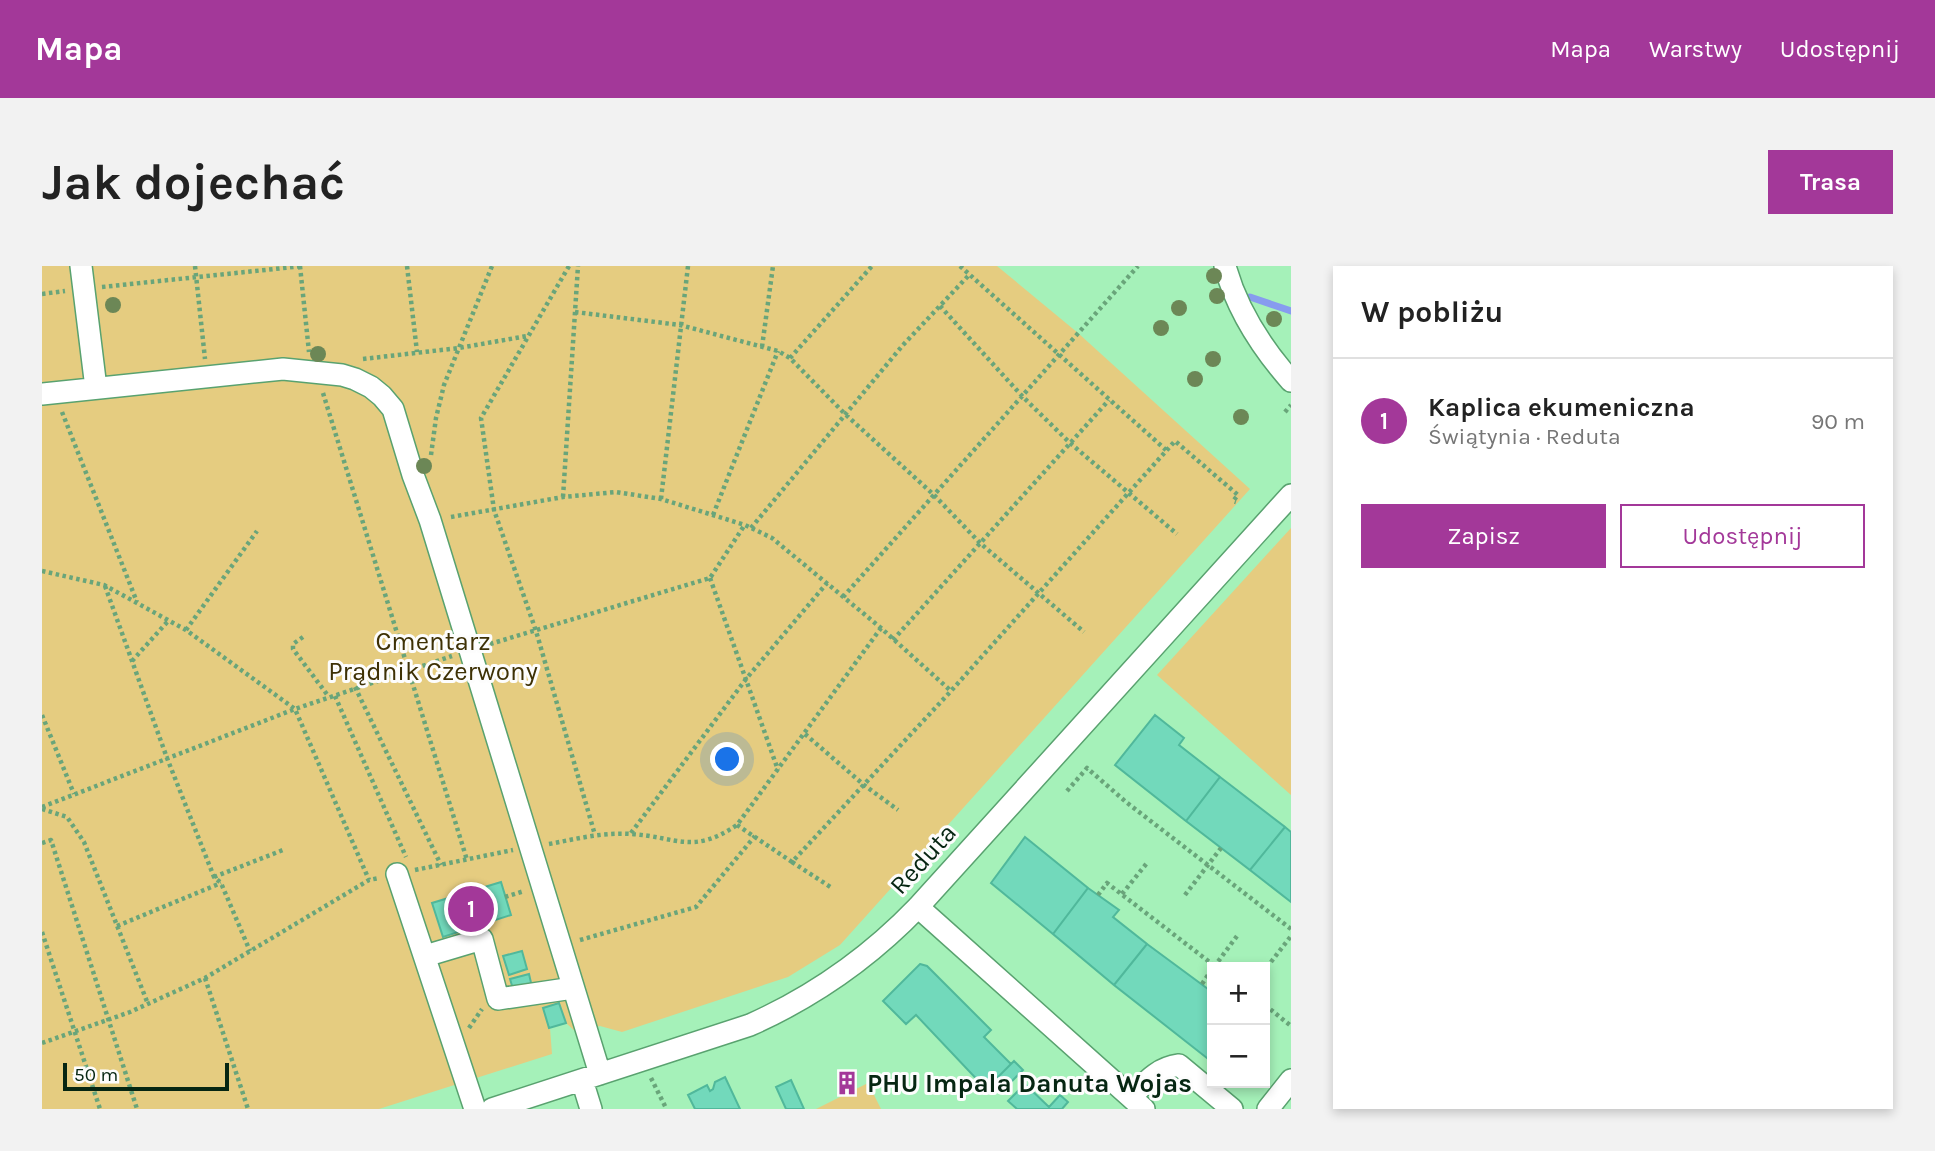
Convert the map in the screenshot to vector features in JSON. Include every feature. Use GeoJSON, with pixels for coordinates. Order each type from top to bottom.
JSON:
{"type":"FeatureCollection","features":[{"type":"Feature","properties":{"kind":"street"},"geometry":{"type":"LineString","coordinates":[[81,266],[96,388]]}},
{"type":"Feature","properties":{"kind":"street"},"geometry":{"type":"LineString","coordinates":[[1225,266],[1242,313],[1291,381]]}},
{"type":"Feature","properties":{"kind":"street"},"geometry":{"type":"LineString","coordinates":[[42,394],[283,369],[313,363],[371,387],[393,409],[430,520],[573,988],[591,1077],[592,1109]]}},
{"type":"Feature","properties":{"kind":"street","name":"Reduta"},"geometry":{"type":"LineString","coordinates":[[492,1109],[750,1024],[784,1010],[852,968],[887,939],[918,906],[1291,495]]}},
{"type":"Feature","properties":{"kind":"street"},"geometry":{"type":"LineString","coordinates":[[402,866],[425,956],[475,1109]]}},
{"type":"Feature","properties":{"kind":"street"},"geometry":{"type":"LineString","coordinates":[[918,906],[1138,1103],[1153,1074],[1179,1065],[1231,1109]]}},
{"type":"Feature","properties":{"kind":"street"},"geometry":{"type":"LineString","coordinates":[[425,956],[482,939],[498,999],[573,988]]}},
{"type":"Feature","properties":{"kind":"street"},"geometry":{"type":"LineString","coordinates":[[1268,1109],[1291,1080]]}},
{"type":"Feature","properties":{"kind":"path"},"geometry":{"type":"LineString","coordinates":[[195,266],[207,377]]}},
{"type":"Feature","properties":{"kind":"path"},"geometry":{"type":"LineString","coordinates":[[42,293],[301,266],[313,363],[467,860]]}},
{"type":"Feature","properties":{"kind":"path"},"geometry":{"type":"LineString","coordinates":[[407,266],[417,352]]}},
{"type":"Feature","properties":{"kind":"path"},"geometry":{"type":"LineString","coordinates":[[431,466],[436,418],[444,385],[492,266]]}},
{"type":"Feature","properties":{"kind":"path"},"geometry":{"type":"LineString","coordinates":[[569,266],[481,418],[494,510],[536,631],[595,835]]}},
{"type":"Feature","properties":{"kind":"path"},"geometry":{"type":"LineString","coordinates":[[563,497],[578,266]]}},
{"type":"Feature","properties":{"kind":"path"},"geometry":{"type":"LineString","coordinates":[[661,499],[688,266]]}},
{"type":"Feature","properties":{"kind":"path"},"geometry":{"type":"LineString","coordinates":[[762,346],[773,266]]}},
{"type":"Feature","properties":{"kind":"path"},"geometry":{"type":"LineString","coordinates":[[790,358],[872,266]]}},
{"type":"Feature","properties":{"kind":"path"},"geometry":{"type":"LineString","coordinates":[[960,266],[1166,450]]}},
{"type":"Feature","properties":{"kind":"path"},"geometry":{"type":"LineString","coordinates":[[843,597],[1099,314],[1138,266]]}},
{"type":"Feature","properties":{"kind":"path"},"geometry":{"type":"LineString","coordinates":[[751,528],[903,345],[970,274]]}},
{"type":"Feature","properties":{"kind":"path"},"geometry":{"type":"LineString","coordinates":[[940,306],[1023,397],[1070,443],[1177,534]]}},
{"type":"Feature","properties":{"kind":"path"},"geometry":{"type":"LineString","coordinates":[[575,312],[680,325],[762,346],[790,358],[845,414],[934,495],[980,543],[1084,632]]}},
{"type":"Feature","properties":{"kind":"path"},"geometry":{"type":"LineString","coordinates":[[350,360],[459,348],[528,335]]}},
{"type":"Feature","properties":{"kind":"path"},"geometry":{"type":"LineString","coordinates":[[713,515],[778,351]]}},
{"type":"Feature","properties":{"kind":"path"},"geometry":{"type":"LineString","coordinates":[[893,640],[1109,400]]}},
{"type":"Feature","properties":{"kind":"path"},"geometry":{"type":"LineString","coordinates":[[1285,412],[1291,405]]}},
{"type":"Feature","properties":{"kind":"path"},"geometry":{"type":"LineString","coordinates":[[67,424],[137,603]]}},
{"type":"Feature","properties":{"kind":"path"},"geometry":{"type":"LineString","coordinates":[[792,862],[951,691],[1175,440],[1238,495],[1233,500],[1236,502],[1242,498]]}},
{"type":"Feature","properties":{"kind":"path"},"geometry":{"type":"LineString","coordinates":[[430,520],[563,497],[616,492],[661,499],[745,525],[772,538],[881,628],[951,691]]}},
{"type":"Feature","properties":{"kind":"path"},"geometry":{"type":"LineString","coordinates":[[42,808],[355,688],[470,650],[710,578],[745,525]]}},
{"type":"Feature","properties":{"kind":"path"},"geometry":{"type":"LineString","coordinates":[[187,630],[257,531]]}},
{"type":"Feature","properties":{"kind":"path"},"geometry":{"type":"LineString","coordinates":[[42,571],[104,585],[169,620],[187,630],[295,709],[369,880],[205,978],[148,1004],[42,1043]]}},
{"type":"Feature","properties":{"kind":"path"},"geometry":{"type":"LineString","coordinates":[[710,578],[778,770]]}},
{"type":"Feature","properties":{"kind":"path"},"geometry":{"type":"LineString","coordinates":[[631,834],[746,679],[827,583]]}},
{"type":"Feature","properties":{"kind":"path"},"geometry":{"type":"LineString","coordinates":[[104,585],[214,877],[221,883],[250,951]]}},
{"type":"Feature","properties":{"kind":"path"},"geometry":{"type":"LineString","coordinates":[[132,661],[169,620]]}},
{"type":"Feature","properties":{"kind":"path"},"geometry":{"type":"LineString","coordinates":[[303,638],[293,644],[293,649],[332,696],[402,866],[441,865],[595,835],[631,834],[692,843],[716,839],[737,825],[881,628]]}},
{"type":"Feature","properties":{"kind":"path"},"geometry":{"type":"LineString","coordinates":[[355,688],[441,865]]}},
{"type":"Feature","properties":{"kind":"path"},"geometry":{"type":"LineString","coordinates":[[42,715],[74,794]]}},
{"type":"Feature","properties":{"kind":"path"},"geometry":{"type":"LineString","coordinates":[[805,734],[864,785],[898,810]]}},
{"type":"Feature","properties":{"kind":"path"},"geometry":{"type":"LineString","coordinates":[[1067,791],[1087,768],[1126,802],[1291,929]]}},
{"type":"Feature","properties":{"kind":"path"},"geometry":{"type":"LineString","coordinates":[[42,808],[67,817],[84,842],[148,1004]]}},
{"type":"Feature","properties":{"kind":"path"},"geometry":{"type":"LineString","coordinates":[[737,825],[832,888]]}},
{"type":"Feature","properties":{"kind":"path"},"geometry":{"type":"LineString","coordinates":[[559,946],[696,907],[755,836]]}},
{"type":"Feature","properties":{"kind":"path"},"geometry":{"type":"LineString","coordinates":[[42,842],[51,840],[137,1109]]}},
{"type":"Feature","properties":{"kind":"path"},"geometry":{"type":"LineString","coordinates":[[1185,895],[1221,848]]}},
{"type":"Feature","properties":{"kind":"path"},"geometry":{"type":"LineString","coordinates":[[214,877],[283,850]]}},
{"type":"Feature","properties":{"kind":"path"},"geometry":{"type":"LineString","coordinates":[[1122,894],[1147,863]]}},
{"type":"Feature","properties":{"kind":"path"},"geometry":{"type":"LineString","coordinates":[[117,926],[221,883]]}},
{"type":"Feature","properties":{"kind":"path"},"geometry":{"type":"LineString","coordinates":[[1098,895],[1107,883],[1208,962]]}},
{"type":"Feature","properties":{"kind":"path"},"geometry":{"type":"LineString","coordinates":[[42,932],[45,949],[100,1109]]}},
{"type":"Feature","properties":{"kind":"path"},"geometry":{"type":"LineString","coordinates":[[1218,962],[1237,936]]}},
{"type":"Feature","properties":{"kind":"path"},"geometry":{"type":"LineString","coordinates":[[1271,962],[1291,936]]}},
{"type":"Feature","properties":{"kind":"path"},"geometry":{"type":"LineString","coordinates":[[1202,984],[1207,977]]}},
{"type":"Feature","properties":{"kind":"path"},"geometry":{"type":"LineString","coordinates":[[205,978],[248,1109]]}},
{"type":"Feature","properties":{"kind":"path"},"geometry":{"type":"LineString","coordinates":[[1270,1009],[1291,1026]]}},
{"type":"Feature","properties":{"kind":"path"},"geometry":{"type":"LineString","coordinates":[[649,1074],[666,1108]]}},
{"type":"Feature","properties":{"kind":"green space","name":"Cmentarz Prądnik Czerwony"},"geometry":{"type":"Polygon","coordinates":[[[42,266],[997,266],[1078,333],[1250,489],[840,945],[788,977],[622,1032],[600,1026],[577,1033],[566,1023],[550,1028],[552,1054],[379,1109],[42,1109],[42,266]]]}},
{"type":"Feature","properties":{"kind":"green space"},"geometry":{"type":"Polygon","coordinates":[[[1291,528],[1291,795],[1157,675],[1291,528]]]}},
{"type":"Feature","properties":{"kind":"green space"},"geometry":{"type":"Polygon","coordinates":[[[868,1083],[881,1109],[816,1109],[868,1083]]]}},
{"type":"Feature","properties":{"kind":"building"},"geometry":{"type":"Polygon","coordinates":[[[1155,715],[1184,738],[1179,745],[1220,777],[1186,821],[1115,765],[1155,715]]]}},
{"type":"Feature","properties":{"kind":"building"},"geometry":{"type":"Polygon","coordinates":[[[1220,777],[1285,827],[1250,870],[1186,821],[1220,777]]]}},
{"type":"Feature","properties":{"kind":"building"},"geometry":{"type":"Polygon","coordinates":[[[1285,827],[1291,832],[1291,902],[1250,870],[1285,827]]]}},
{"type":"Feature","properties":{"kind":"building"},"geometry":{"type":"Polygon","coordinates":[[[1025,837],[1088,888],[1053,934],[991,883],[1025,837]]]}},
{"type":"Feature","properties":{"kind":"building"},"geometry":{"type":"Polygon","coordinates":[[[501,882],[511,915],[443,937],[432,903],[501,882]]]}},
{"type":"Feature","properties":{"kind":"building"},"geometry":{"type":"Polygon","coordinates":[[[1088,888],[1119,910],[1113,917],[1147,944],[1114,985],[1053,934],[1088,888]]]}},
{"type":"Feature","properties":{"kind":"building"},"geometry":{"type":"Polygon","coordinates":[[[1147,944],[1207,988],[1207,1058],[1114,985],[1147,944]]]}},
{"type":"Feature","properties":{"kind":"building"},"geometry":{"type":"Polygon","coordinates":[[[522,951],[527,969],[509,975],[503,956],[522,951]]]}},
{"type":"Feature","properties":{"kind":"building"},"geometry":{"type":"Polygon","coordinates":[[[920,964],[927,966],[991,1030],[984,1037],[1011,1064],[986,1089],[916,1015],[906,1024],[883,1001],[920,964]]]}},
{"type":"Feature","properties":{"kind":"building"},"geometry":{"type":"Polygon","coordinates":[[[529,974],[532,987],[513,989],[510,979],[529,974]]]}},
{"type":"Feature","properties":{"kind":"building"},"geometry":{"type":"Polygon","coordinates":[[[559,1003],[566,1023],[549,1028],[543,1008],[559,1003]]]}},
{"type":"Feature","properties":{"kind":"building"},"geometry":{"type":"Polygon","coordinates":[[[1014,1061],[1023,1070],[1007,1086],[998,1077],[1014,1061]]]}},
{"type":"Feature","properties":{"kind":"building"},"geometry":{"type":"Polygon","coordinates":[[[725,1077],[740,1109],[695,1109],[688,1095],[707,1085],[710,1091],[715,1082],[725,1077]]]}},
{"type":"Feature","properties":{"kind":"building"},"geometry":{"type":"Polygon","coordinates":[[[791,1080],[804,1109],[786,1109],[776,1087],[791,1080]]]}},
{"type":"Feature","properties":{"kind":"building"},"geometry":{"type":"Polygon","coordinates":[[[1025,1084],[1049,1107],[1060,1095],[1068,1102],[1062,1109],[1017,1109],[1008,1101],[1025,1084]]]}},
{"type":"Feature","properties":{"kind":"waterway"},"geometry":{"type":"LineString","coordinates":[[1250,297],[1291,311]]}},
{"type":"Feature","properties":{"kind":"place","name":"Kaplica ekumeniczna"},"geometry":{"type":"Point","coordinates":[471,909]}},
{"type":"Feature","properties":{"kind":"place","name":"PHU Impala Danuta Wojas"},"geometry":{"type":"Point","coordinates":[847,1083]}}]}
